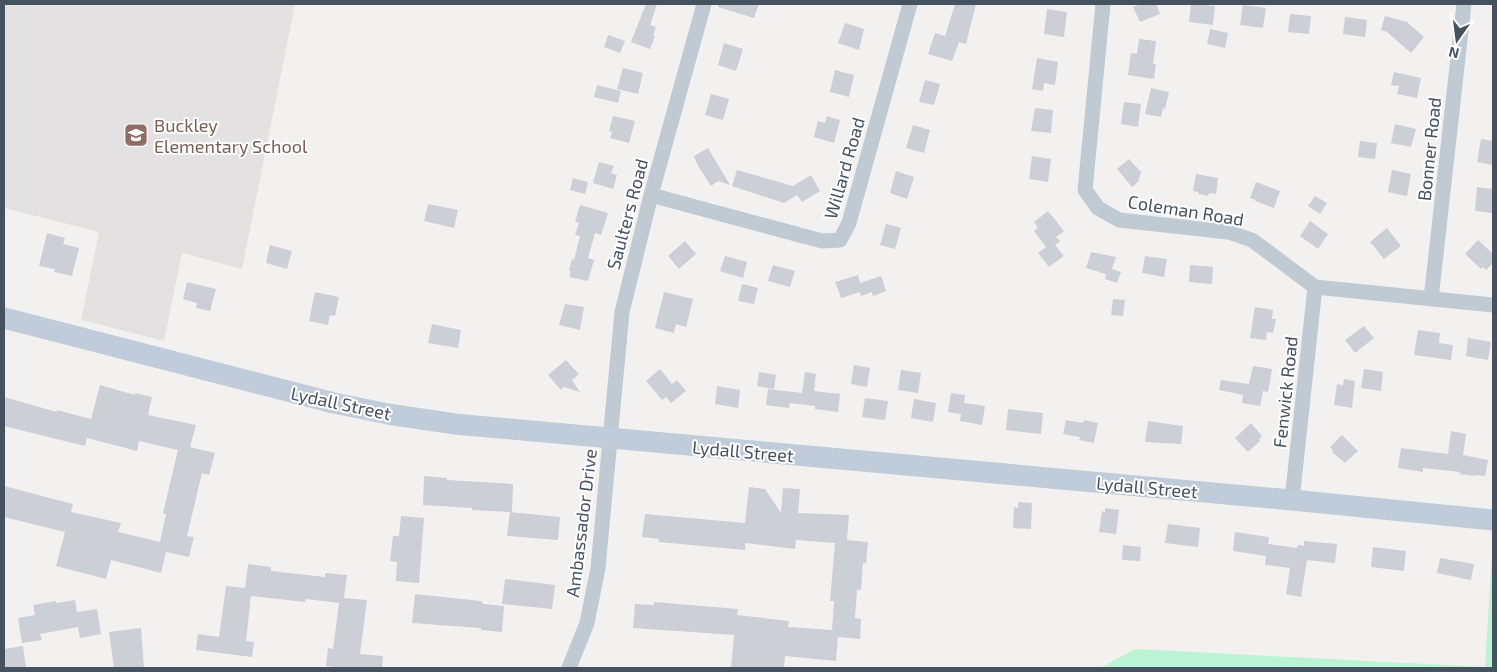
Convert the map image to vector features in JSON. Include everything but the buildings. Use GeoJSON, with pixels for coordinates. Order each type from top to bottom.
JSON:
{"type":"FeatureCollection","features":[{"type":"Feature","properties":{"kind":"street","name":"Saulters Road"},"geometry":{"type":"LineString","coordinates":[[610,438],[622,312],[651,195],[704,4]]}},
{"type":"Feature","properties":{"kind":"street","name":"Willard Road"},"geometry":{"type":"LineString","coordinates":[[651,195],[822,241],[840,240],[849,223],[910,4]]}},
{"type":"Feature","properties":{"kind":"street","name":"Coleman Road"},"geometry":{"type":"LineString","coordinates":[[1103,4],[1085,190],[1098,208],[1119,220],[1228,232],[1252,240],[1314,287]]}},
{"type":"Feature","properties":{"kind":"street","name":"Bonner Road"},"geometry":{"type":"LineString","coordinates":[[1431,299],[1464,4]]}},
{"type":"Feature","properties":{"kind":"street"},"geometry":{"type":"LineString","coordinates":[[1314,287],[1493,305]]}},
{"type":"Feature","properties":{"kind":"street","name":"Fenwick Road"},"geometry":{"type":"LineString","coordinates":[[1292,500],[1314,287]]}},
{"type":"Feature","properties":{"kind":"street","name":"Lydall Street"},"geometry":{"type":"LineString","coordinates":[[4,318],[334,403],[388,414],[455,424],[1493,520]]}},
{"type":"Feature","properties":{"kind":"street","name":"Ambassador Drive"},"geometry":{"type":"LineString","coordinates":[[569,668],[587,622],[598,568],[610,438]]}},
{"type":"Feature","properties":{"kind":"shaded area","name":"Buckley Elementary School"},"geometry":{"type":"Polygon","coordinates":[[[4,4],[295,4],[242,269],[182,253],[164,341],[81,320],[99,232],[4,208],[4,4]]]}},
{"type":"Feature","properties":{"kind":"green space"},"geometry":{"type":"Polygon","coordinates":[[[1493,538],[1493,668],[1100,668],[1135,649],[1485,667],[1493,538]]]}},
{"type":"Feature","properties":{"kind":"place","name":"Buckley Elementary School"},"geometry":{"type":"Point","coordinates":[136,135]}}]}
